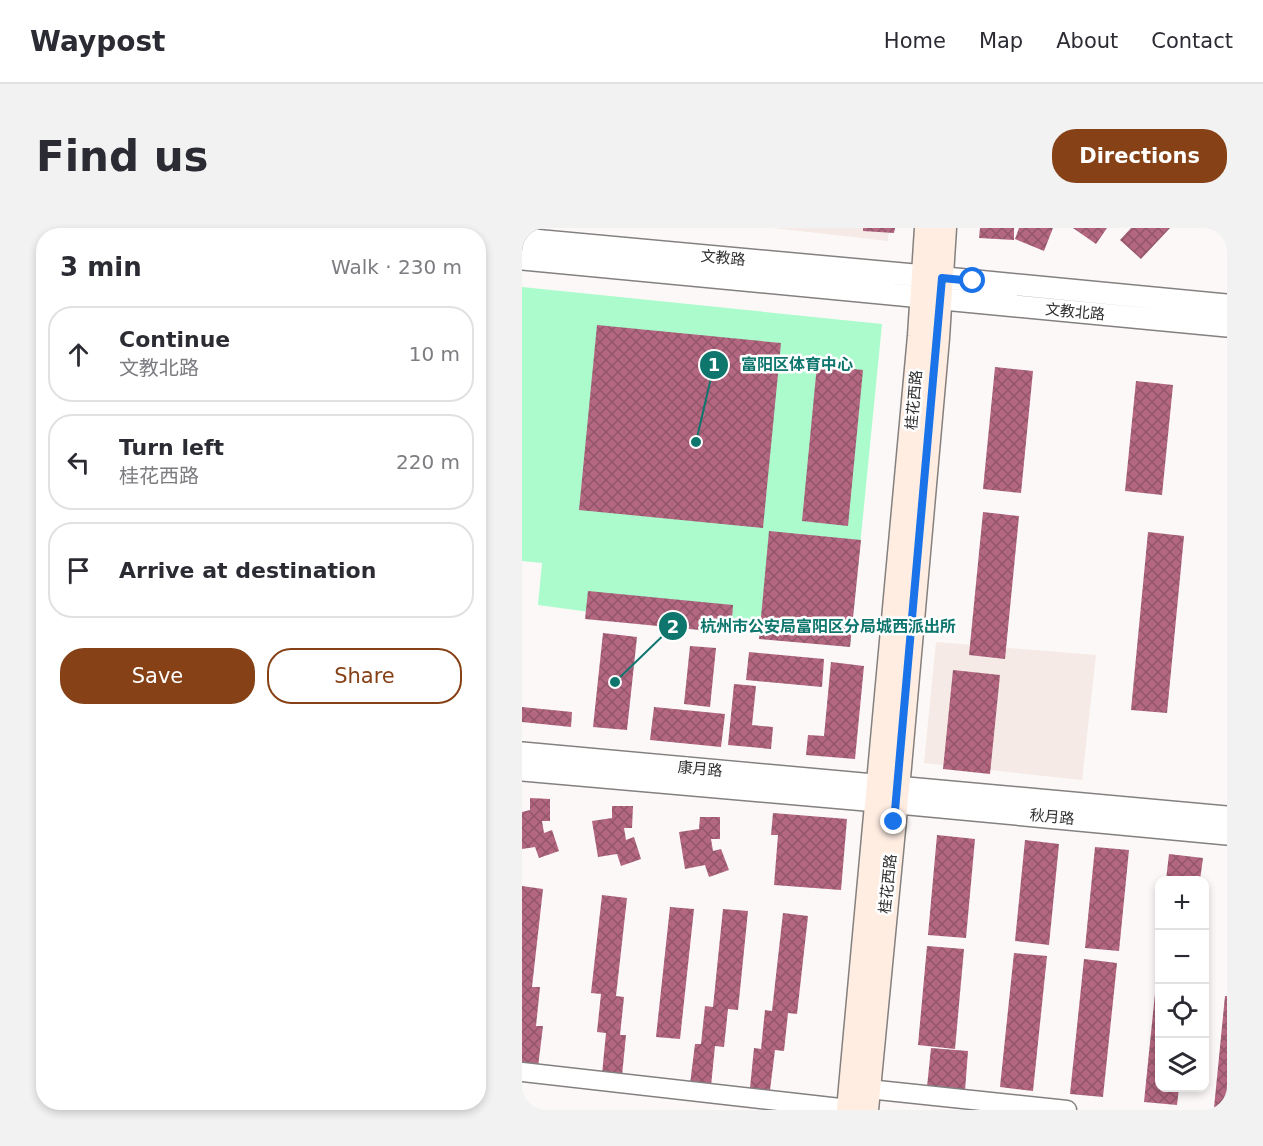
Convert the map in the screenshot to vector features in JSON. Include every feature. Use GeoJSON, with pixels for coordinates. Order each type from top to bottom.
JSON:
{"type":"FeatureCollection","features":[{"type":"Feature","properties":{"kind":"main road","name":"桂花西路"},"geometry":{"type":"LineString","coordinates":[[927,228],[932,288]]}},
{"type":"Feature","properties":{"kind":"main road","name":"桂花西路"},"geometry":{"type":"LineString","coordinates":[[858,1104],[932,288],[944,228]]}},
{"type":"Feature","properties":{"kind":"street","name":"文教路"},"geometry":{"type":"LineString","coordinates":[[522,239],[932,288]]}},
{"type":"Feature","properties":{"kind":"street","name":"文教路"},"geometry":{"type":"LineString","coordinates":[[522,259],[932,288]]}},
{"type":"Feature","properties":{"kind":"street","name":"文教北路"},"geometry":{"type":"LineString","coordinates":[[932,288],[1227,305]]}},
{"type":"Feature","properties":{"kind":"street","name":"文教北路"},"geometry":{"type":"LineString","coordinates":[[932,288],[1227,326]]}},
{"type":"Feature","properties":{"kind":"street","name":"康月路"},"geometry":{"type":"LineString","coordinates":[[522,753],[887,794]]}},
{"type":"Feature","properties":{"kind":"street","name":"康月路"},"geometry":{"type":"LineString","coordinates":[[522,770],[887,794]]}},
{"type":"Feature","properties":{"kind":"street","name":"秋月路"},"geometry":{"type":"LineString","coordinates":[[887,794],[1227,817]]}},
{"type":"Feature","properties":{"kind":"street","name":"秋月路"},"geometry":{"type":"LineString","coordinates":[[887,794],[1227,834]]}},
{"type":"Feature","properties":{"kind":"street"},"geometry":{"type":"LineString","coordinates":[[522,1072],[858,1104],[1067,1110]]}},
{"type":"Feature","properties":{"kind":"shaded area"},"geometry":{"type":"Polygon","coordinates":[[[773,228],[889,228],[888,241],[773,228]]]}},
{"type":"Feature","properties":{"kind":"shaded area"},"geometry":{"type":"Polygon","coordinates":[[[936,642],[1096,655],[1082,780],[924,763],[936,642]]]}},
{"type":"Feature","properties":{"kind":"green space"},"geometry":{"type":"Polygon","coordinates":[[[522,287],[882,324],[850,647],[538,605],[542,563],[522,561],[522,287]]]}},
{"type":"Feature","properties":{"kind":"building"},"geometry":{"type":"Polygon","coordinates":[[[863,228],[895,228],[894,233],[863,231],[863,228]]]}},
{"type":"Feature","properties":{"kind":"building"},"geometry":{"type":"Polygon","coordinates":[[[980,228],[1014,228],[1014,240],[979,238],[980,228]]]}},
{"type":"Feature","properties":{"kind":"building"},"geometry":{"type":"Polygon","coordinates":[[[1019,228],[1053,228],[1044,251],[1015,239],[1019,228]]]}},
{"type":"Feature","properties":{"kind":"building"},"geometry":{"type":"Polygon","coordinates":[[[1073,228],[1107,228],[1096,244],[1073,228]]]}},
{"type":"Feature","properties":{"kind":"building"},"geometry":{"type":"Polygon","coordinates":[[[1131,228],[1170,228],[1141,259],[1120,240],[1131,228]]]}},
{"type":"Feature","properties":{"kind":"building"},"geometry":{"type":"Polygon","coordinates":[[[597,325],[781,343],[763,528],[579,510],[597,325]]]}},
{"type":"Feature","properties":{"kind":"building"},"geometry":{"type":"Polygon","coordinates":[[[817,365],[863,370],[848,526],[802,521],[817,365]]]}},
{"type":"Feature","properties":{"kind":"building"},"geometry":{"type":"Polygon","coordinates":[[[995,367],[1033,371],[1021,493],[983,489],[995,367]]]}},
{"type":"Feature","properties":{"kind":"building"},"geometry":{"type":"Polygon","coordinates":[[[1136,381],[1173,385],[1162,495],[1125,491],[1136,381]]]}},
{"type":"Feature","properties":{"kind":"building"},"geometry":{"type":"Polygon","coordinates":[[[983,512],[1019,516],[1005,659],[969,655],[983,512]]]}},
{"type":"Feature","properties":{"kind":"building"},"geometry":{"type":"Polygon","coordinates":[[[769,531],[861,540],[850,647],[759,639],[769,531]]]}},
{"type":"Feature","properties":{"kind":"building"},"geometry":{"type":"Polygon","coordinates":[[[1148,532],[1184,536],[1167,713],[1131,710],[1148,532]]]}},
{"type":"Feature","properties":{"kind":"building"},"geometry":{"type":"Polygon","coordinates":[[[588,591],[733,605],[731,633],[585,619],[588,591]]]}},
{"type":"Feature","properties":{"kind":"building"},"geometry":{"type":"Polygon","coordinates":[[[603,633],[637,637],[627,730],[593,727],[603,633]]]}},
{"type":"Feature","properties":{"kind":"building"},"geometry":{"type":"Polygon","coordinates":[[[690,646],[716,648],[710,707],[684,704],[690,646]]]}},
{"type":"Feature","properties":{"kind":"building"},"geometry":{"type":"Polygon","coordinates":[[[749,652],[824,659],[822,687],[746,680],[749,652]]]}},
{"type":"Feature","properties":{"kind":"building"},"geometry":{"type":"Polygon","coordinates":[[[831,662],[864,666],[855,759],[806,755],[808,735],[824,736],[831,662]]]}},
{"type":"Feature","properties":{"kind":"building"},"geometry":{"type":"Polygon","coordinates":[[[953,670],[1000,675],[990,774],[943,769],[953,670]]]}},
{"type":"Feature","properties":{"kind":"building"},"geometry":{"type":"Polygon","coordinates":[[[734,684],[756,686],[752,725],[773,727],[771,749],[728,745],[734,684]]]}},
{"type":"Feature","properties":{"kind":"building"},"geometry":{"type":"Polygon","coordinates":[[[522,707],[572,712],[571,727],[522,722],[522,707]]]}},
{"type":"Feature","properties":{"kind":"building"},"geometry":{"type":"Polygon","coordinates":[[[654,707],[725,714],[721,747],[650,740],[654,707]]]}},
{"type":"Feature","properties":{"kind":"building"},"geometry":{"type":"Polygon","coordinates":[[[530,798],[550,799],[550,821],[542,821],[544,833],[552,830],[559,851],[539,858],[535,847],[522,849],[522,812],[530,810],[530,798]]]}},
{"type":"Feature","properties":{"kind":"building"},"geometry":{"type":"Polygon","coordinates":[[[612,806],[633,806],[632,828],[624,828],[626,840],[634,837],[641,859],[621,866],[617,854],[598,857],[592,821],[612,818],[612,806]]]}},
{"type":"Feature","properties":{"kind":"building"},"geometry":{"type":"Polygon","coordinates":[[[773,813],[847,819],[841,890],[774,885],[778,835],[771,835],[773,813]]]}},
{"type":"Feature","properties":{"kind":"building"},"geometry":{"type":"Polygon","coordinates":[[[700,817],[720,817],[720,839],[711,839],[713,851],[721,849],[729,870],[709,877],[705,865],[685,869],[679,832],[699,829],[700,817]]]}},
{"type":"Feature","properties":{"kind":"building"},"geometry":{"type":"Polygon","coordinates":[[[937,835],[975,839],[966,938],[928,935],[937,835]]]}},
{"type":"Feature","properties":{"kind":"building"},"geometry":{"type":"Polygon","coordinates":[[[1025,840],[1059,844],[1049,945],[1015,941],[1025,840]]]}},
{"type":"Feature","properties":{"kind":"building"},"geometry":{"type":"Polygon","coordinates":[[[1095,847],[1129,850],[1119,951],[1085,948],[1095,847]]]}},
{"type":"Feature","properties":{"kind":"building"},"geometry":{"type":"Polygon","coordinates":[[[1169,854],[1203,858],[1201,876],[1166,876],[1169,854]]]}},
{"type":"Feature","properties":{"kind":"building"},"geometry":{"type":"Polygon","coordinates":[[[522,886],[543,889],[532,987],[540,987],[536,1026],[543,1026],[538,1067],[522,1065],[522,886]]]}},
{"type":"Feature","properties":{"kind":"building"},"geometry":{"type":"Polygon","coordinates":[[[602,895],[627,898],[616,996],[624,997],[620,1035],[626,1035],[622,1076],[602,1074],[606,1033],[597,1032],[601,994],[591,993],[602,895]]]}},
{"type":"Feature","properties":{"kind":"building"},"geometry":{"type":"Polygon","coordinates":[[[670,907],[694,909],[680,1039],[656,1037],[670,907]]]}},
{"type":"Feature","properties":{"kind":"building"},"geometry":{"type":"Polygon","coordinates":[[[723,909],[748,911],[738,1010],[728,1009],[724,1047],[715,1046],[711,1086],[690,1084],[695,1044],[701,1044],[705,1006],[713,1007],[723,909]]]}},
{"type":"Feature","properties":{"kind":"building"},"geometry":{"type":"Polygon","coordinates":[[[783,913],[808,916],[797,1014],[788,1013],[784,1051],[775,1050],[770,1090],[750,1088],[754,1048],[761,1049],[765,1010],[772,1011],[783,913]]]}},
{"type":"Feature","properties":{"kind":"building"},"geometry":{"type":"Polygon","coordinates":[[[927,946],[964,949],[955,1049],[918,1045],[927,946]]]}},
{"type":"Feature","properties":{"kind":"building"},"geometry":{"type":"Polygon","coordinates":[[[1014,953],[1047,956],[1033,1091],[1000,1087],[1014,953]]]}},
{"type":"Feature","properties":{"kind":"building"},"geometry":{"type":"Polygon","coordinates":[[[1084,959],[1117,963],[1103,1097],[1070,1094],[1084,959]]]}},
{"type":"Feature","properties":{"kind":"building"},"geometry":{"type":"Polygon","coordinates":[[[1155,994],[1155,1092],[1179,1092],[1177,1105],[1144,1102],[1155,994]]]}},
{"type":"Feature","properties":{"kind":"building"},"geometry":{"type":"Polygon","coordinates":[[[1225,996],[1227,996],[1227,1109],[1214,1108],[1225,996]]]}},
{"type":"Feature","properties":{"kind":"building"},"geometry":{"type":"Polygon","coordinates":[[[931,1048],[968,1051],[965,1091],[927,1087],[931,1048]]]}},
{"type":"Feature","properties":{"kind":"place","name":"富阳区体育中心"},"geometry":{"type":"Point","coordinates":[696,442]}},
{"type":"Feature","properties":{"kind":"place","name":"杭州市公安局富阳区分局城西派出所"},"geometry":{"type":"Point","coordinates":[615,682]}},
{"type":"Feature","properties":{"kind":"route"},"geometry":{"type":"LineString","coordinates":[[894,822],[942,278],[973,281]]}}]}
